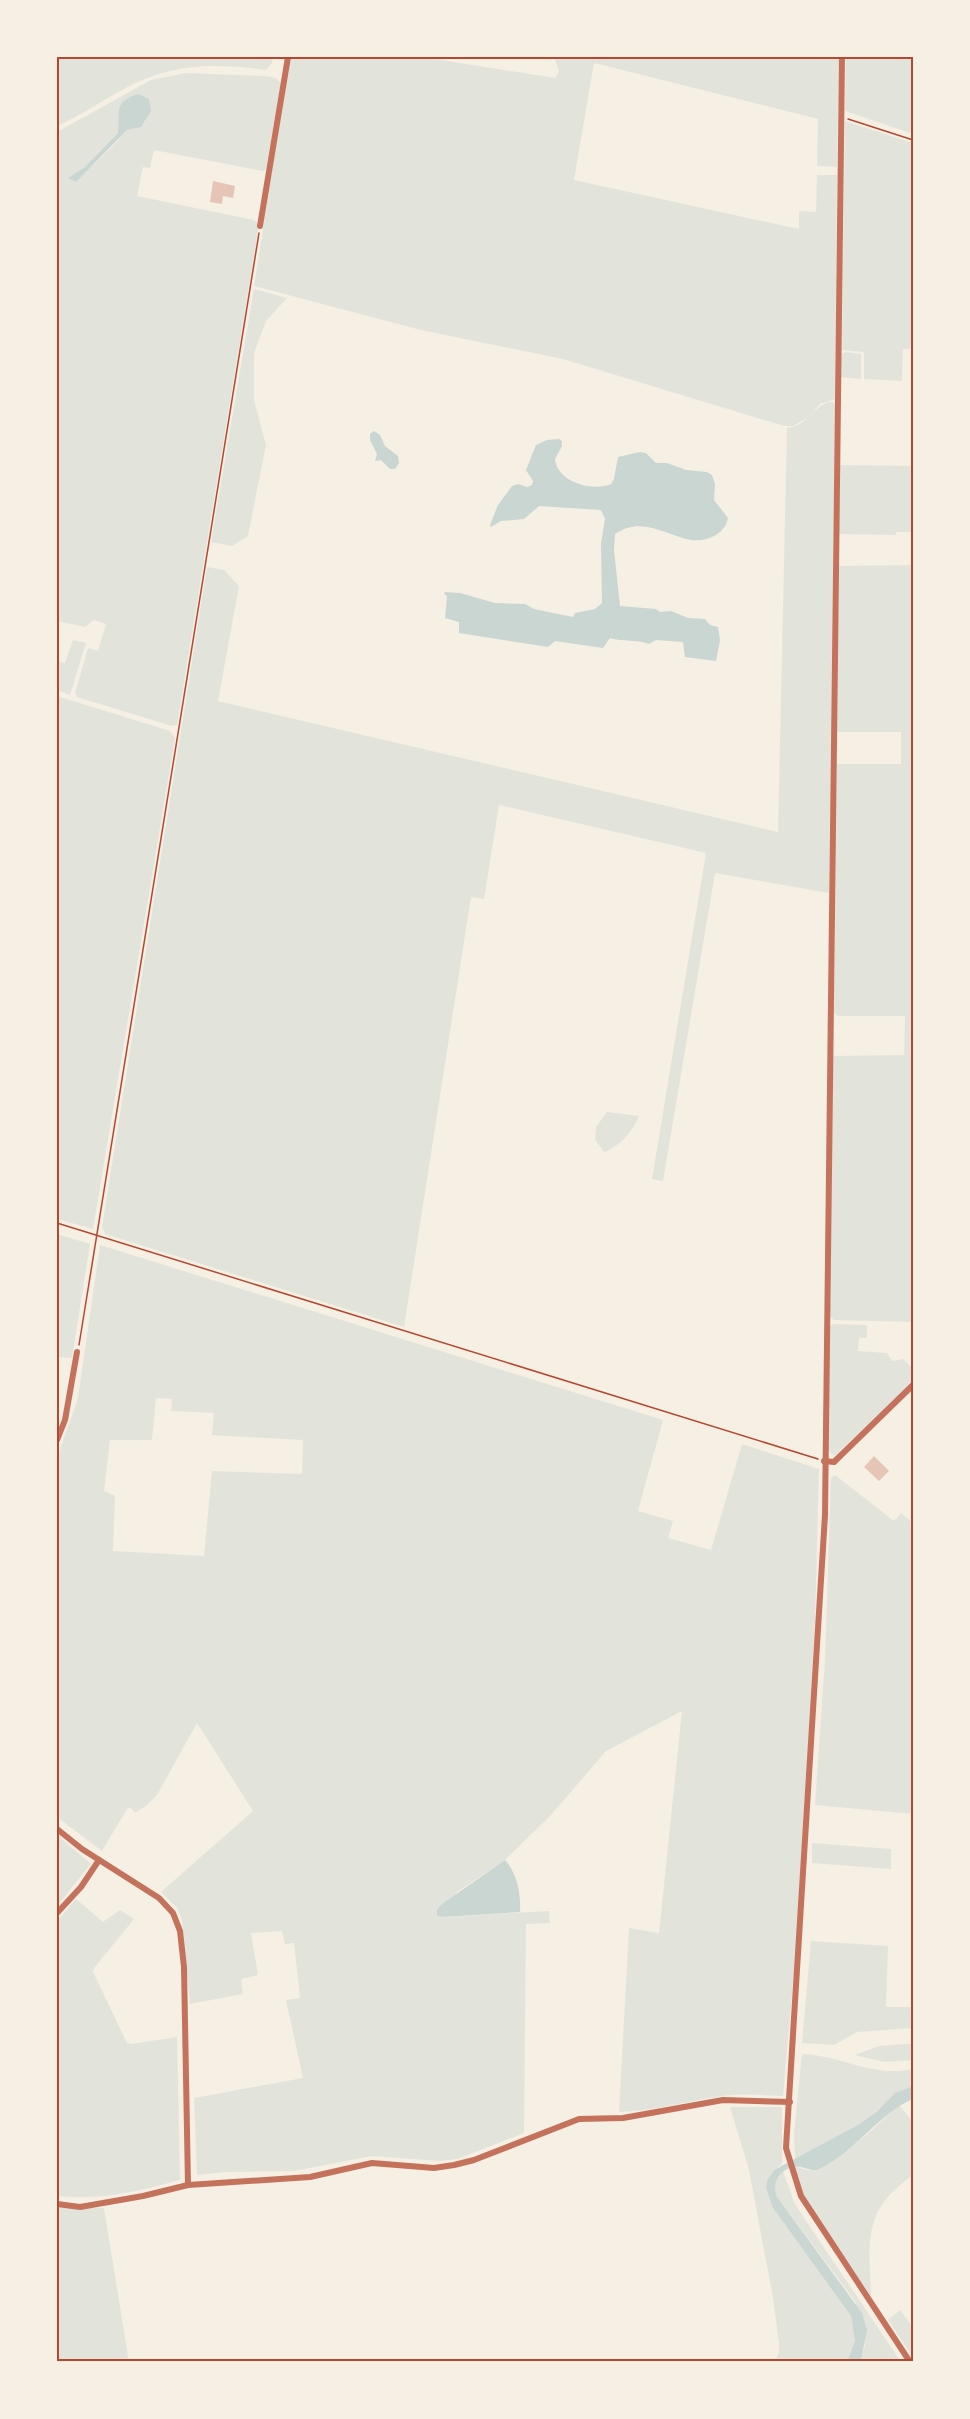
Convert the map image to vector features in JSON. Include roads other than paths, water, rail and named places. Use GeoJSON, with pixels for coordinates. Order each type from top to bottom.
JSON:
{"type":"FeatureCollection","features":[{"type":"Feature","properties":{"kind":"street"},"geometry":{"type":"LineString","coordinates":[[260,226],[288,57]]}},
{"type":"Feature","properties":{"kind":"street"},"geometry":{"type":"LineString","coordinates":[[842,57],[825,1515],[790,2102],[786,2134],[791,2169],[801,2196],[910,2362]]}},
{"type":"Feature","properties":{"kind":"street"},"geometry":{"type":"LineString","coordinates":[[57,1440],[65,1420],[77,1352]]}},
{"type":"Feature","properties":{"kind":"street"},"geometry":{"type":"LineString","coordinates":[[824,1461],[834,1462],[913,1385]]}},
{"type":"Feature","properties":{"kind":"street"},"geometry":{"type":"LineString","coordinates":[[57,1829],[99,1860],[159,1898],[173,1912],[180,1931],[184,1967],[188,2185]]}},
{"type":"Feature","properties":{"kind":"street"},"geometry":{"type":"LineString","coordinates":[[57,1913],[81,1887],[99,1860]]}},
{"type":"Feature","properties":{"kind":"street"},"geometry":{"type":"LineString","coordinates":[[57,2204],[80,2207],[188,2185],[310,2176],[372,2163],[434,2168],[474,2160],[579,2119],[623,2118],[723,2100],[790,2102]]}}]}
